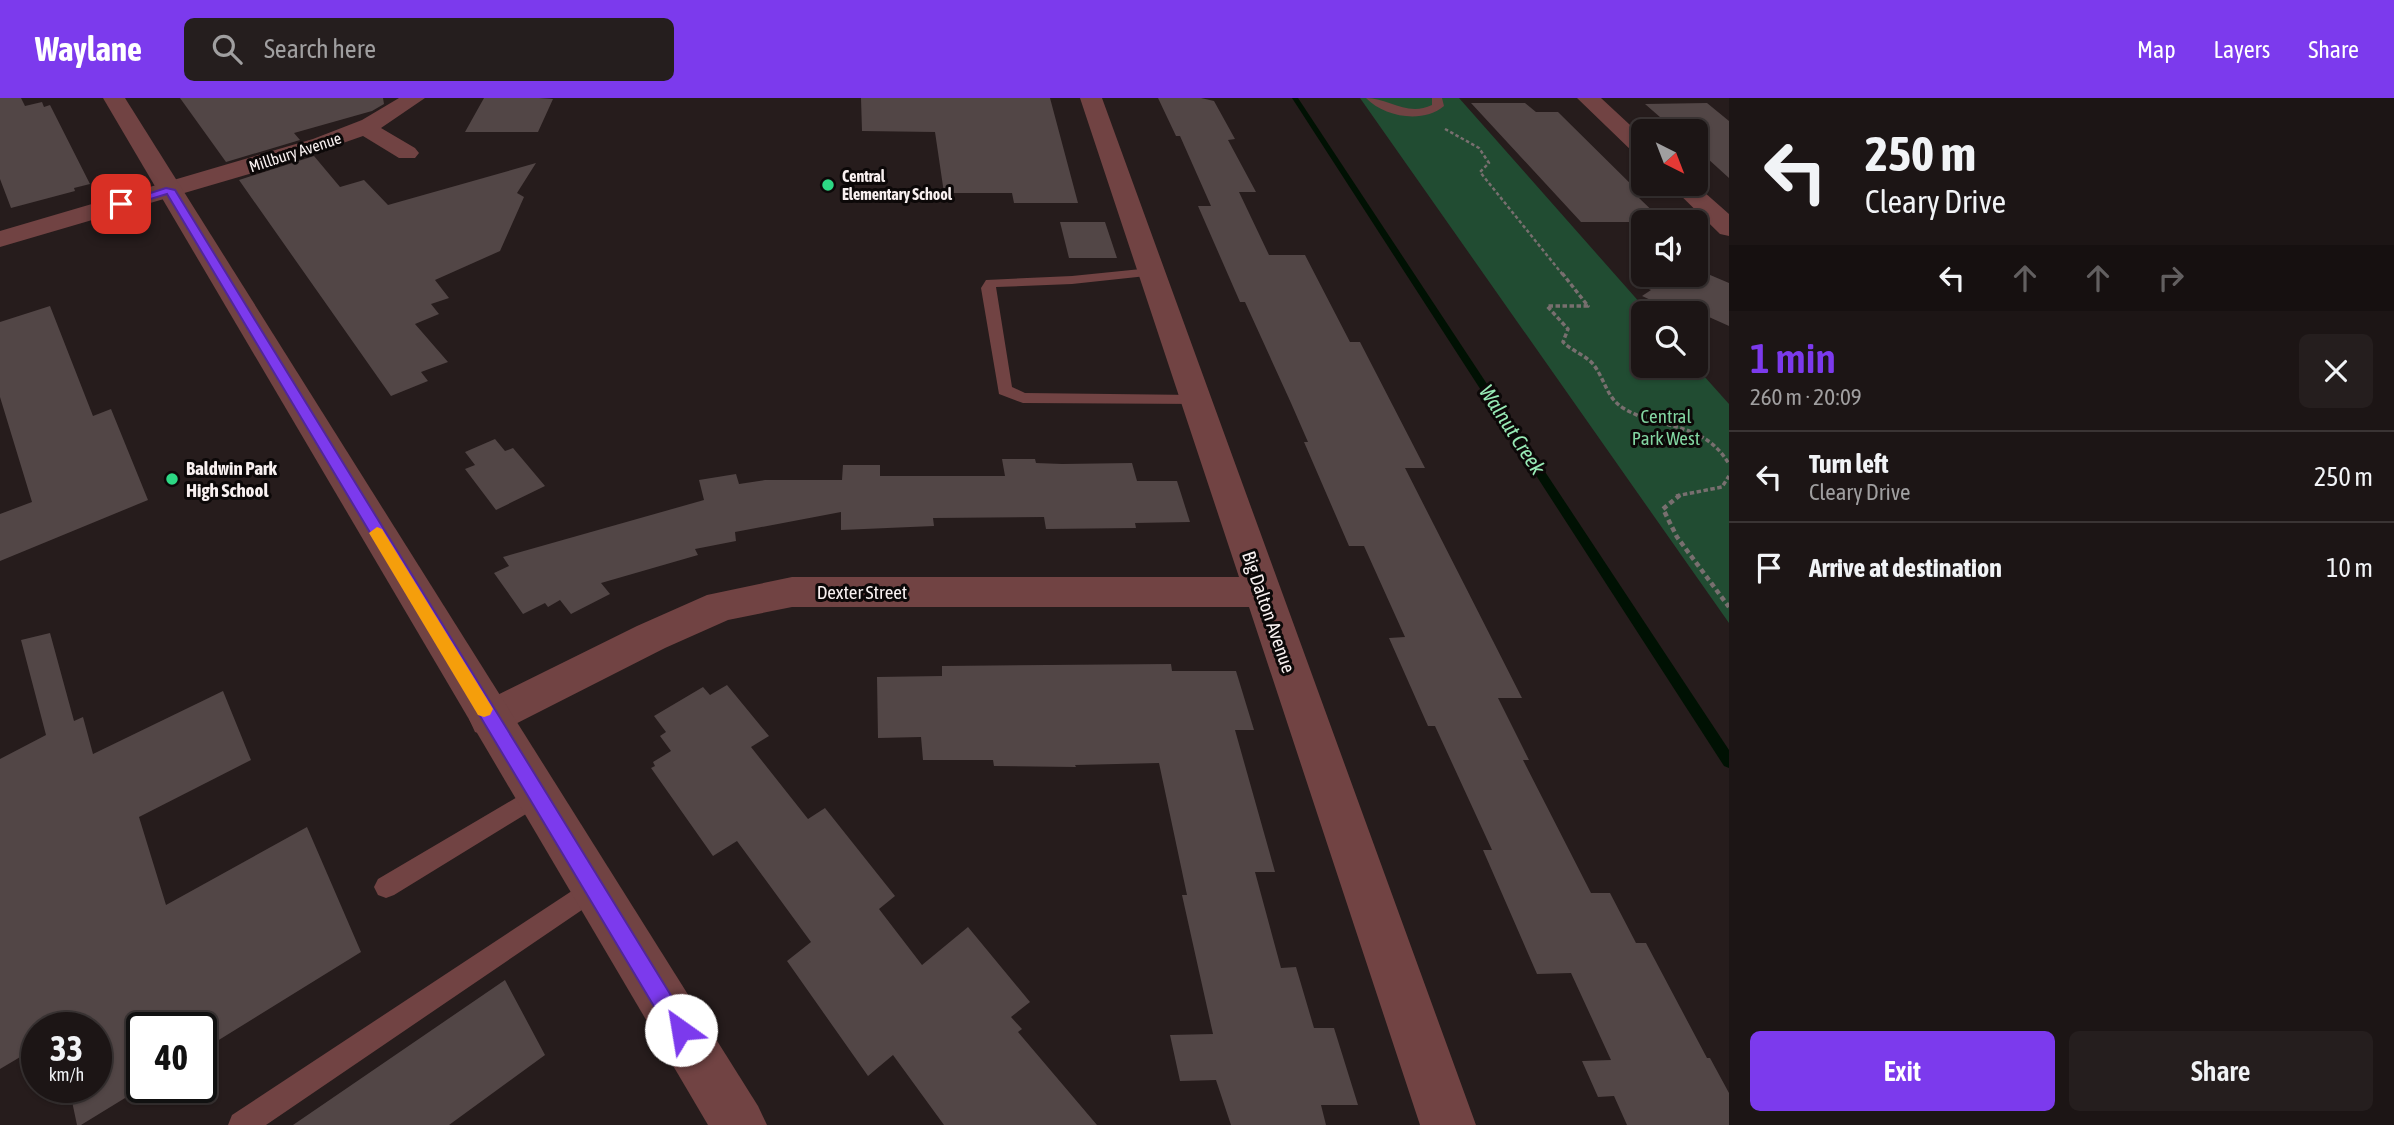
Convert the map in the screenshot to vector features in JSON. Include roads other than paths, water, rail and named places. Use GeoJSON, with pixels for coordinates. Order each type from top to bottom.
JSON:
{"type":"FeatureCollection","features":[{"type":"Feature","properties":{"kind":"street"},"geometry":{"type":"LineString","coordinates":[[114,98],[536,796],[739,1125]]}},
{"type":"Feature","properties":{"kind":"street","name":"Millbury Avenue"},"geometry":{"type":"LineString","coordinates":[[0,239],[309,149],[365,128],[414,98]]}},
{"type":"Feature","properties":{"kind":"street","name":"Big Dalton Avenue"},"geometry":{"type":"LineString","coordinates":[[1091,98],[1448,1125]]}},
{"type":"Feature","properties":{"kind":"street"},"geometry":{"type":"LineString","coordinates":[[1588,98],[1631,138]]}},
{"type":"Feature","properties":{"kind":"street"},"geometry":{"type":"LineString","coordinates":[[365,128],[407,153]]}},
{"type":"Feature","properties":{"kind":"street"},"geometry":{"type":"LineString","coordinates":[[1694,196],[1729,228]]}},
{"type":"Feature","properties":{"kind":"street","name":"Dexter Street"},"geometry":{"type":"LineString","coordinates":[[490,719],[651,637],[721,606],[792,593],[1263,592]]}},
{"type":"Feature","properties":{"kind":"lane"},"geometry":{"type":"LineString","coordinates":[[1371,98],[1379,104],[1401,111],[1427,111],[1438,106],[1437,98]]}},
{"type":"Feature","properties":{"kind":"lane"},"geometry":{"type":"LineString","coordinates":[[1152,272],[1072,280],[991,282],[988,288],[1005,390],[1023,398],[1196,400]]}},
{"type":"Feature","properties":{"kind":"lane"},"geometry":{"type":"LineString","coordinates":[[386,887],[536,796]]}},
{"type":"Feature","properties":{"kind":"lane"},"geometry":{"type":"LineString","coordinates":[[242,1125],[593,889]]}},
{"type":"Feature","properties":{"kind":"waterway","name":"Walnut Creek"},"geometry":{"type":"LineString","coordinates":[[1295,98],[1729,762]]}},
{"type":"Feature","properties":{"kind":"place","name":"Central Elementary School"},"geometry":{"type":"Point","coordinates":[828,185]}},
{"type":"Feature","properties":{"kind":"place","name":"Baldwin Park High School"},"geometry":{"type":"Point","coordinates":[172,479]}},
{"type":"Feature","properties":{"kind":"park label","name":"Central Park West"},"geometry":{"type":"Point","coordinates":[1666,427]}}]}
